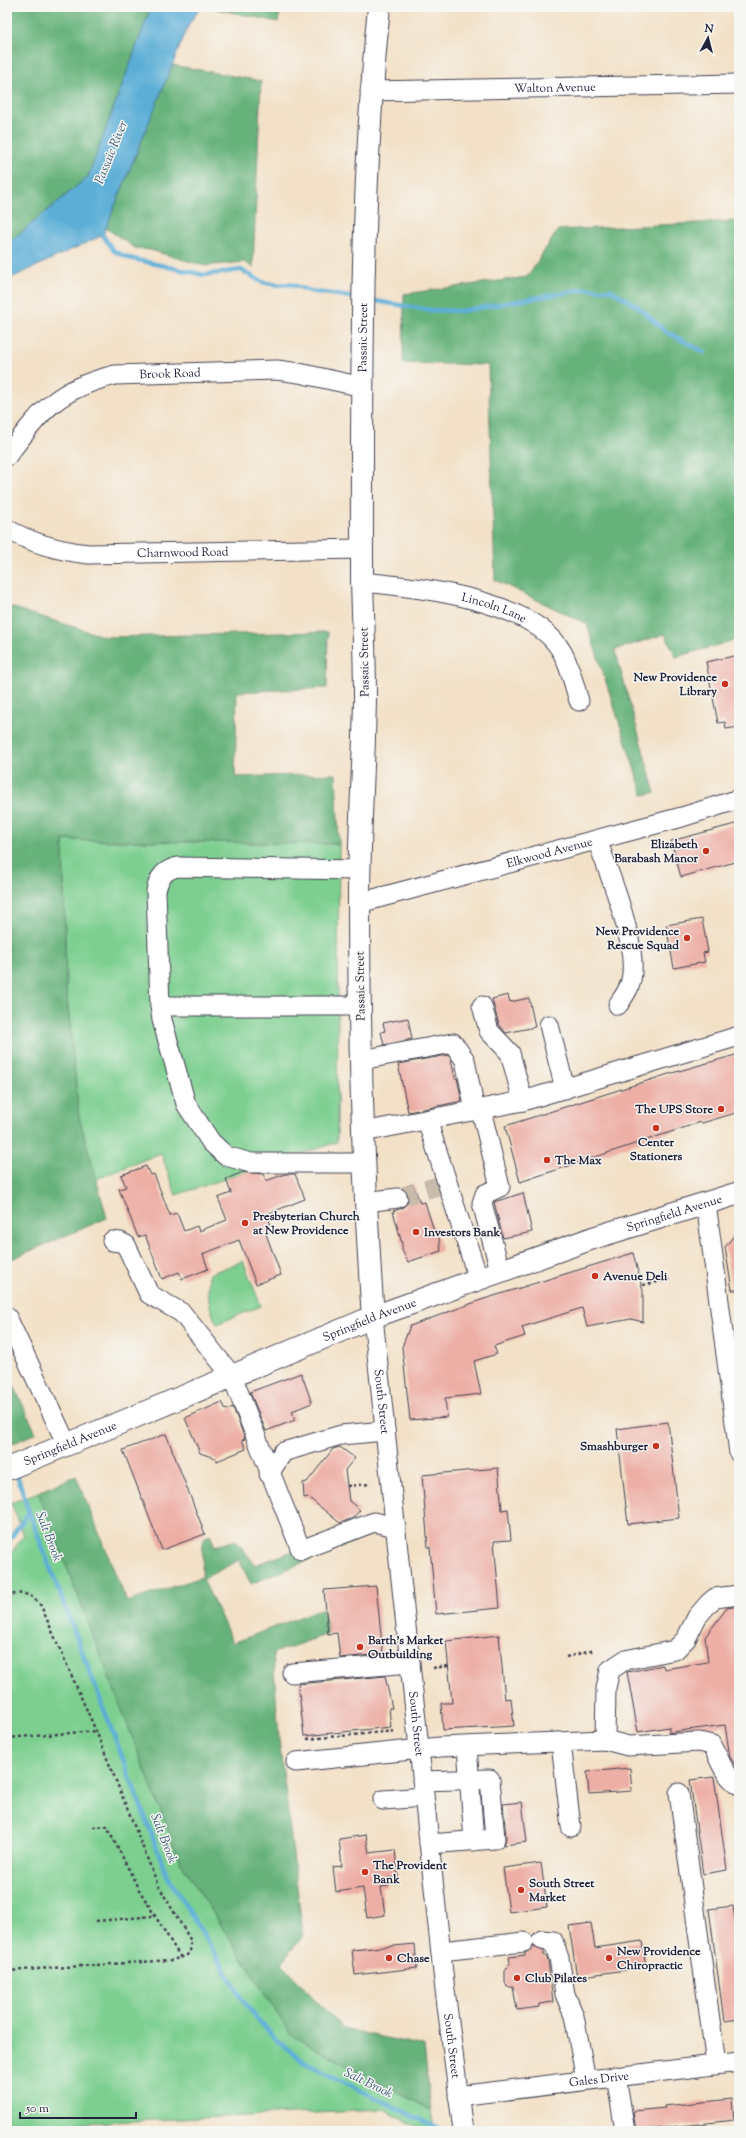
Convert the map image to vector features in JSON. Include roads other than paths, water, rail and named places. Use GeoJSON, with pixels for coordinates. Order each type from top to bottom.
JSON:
{"type":"FeatureCollection","features":[{"type":"Feature","properties":{"kind":"main road","name":"Passaic Street"},"geometry":{"type":"LineString","coordinates":[[373,1316],[363,1163],[359,870],[365,696],[362,582],[366,167],[370,91],[379,7]]}},
{"type":"Feature","properties":{"kind":"main road","name":"Springfield Avenue"},"geometry":{"type":"LineString","coordinates":[[7,1469],[373,1316],[593,1238],[739,1192]]}},
{"type":"Feature","properties":{"kind":"street","name":"Walton Avenue"},"geometry":{"type":"LineString","coordinates":[[370,91],[739,84]]}},
{"type":"Feature","properties":{"kind":"street","name":"Brook Road"},"geometry":{"type":"LineString","coordinates":[[7,456],[35,419],[54,400],[89,381],[115,375],[277,370],[299,373],[363,387]]}},
{"type":"Feature","properties":{"kind":"street","name":"Charnwood Road"},"geometry":{"type":"LineString","coordinates":[[7,529],[51,548],[89,554],[363,549]]}},
{"type":"Feature","properties":{"kind":"street","name":"Lincoln Lane"},"geometry":{"type":"LineString","coordinates":[[362,582],[399,585],[465,598],[501,608],[524,618],[546,632],[562,651],[579,701]]}},
{"type":"Feature","properties":{"kind":"street","name":"Elkwood Avenue"},"geometry":{"type":"LineString","coordinates":[[359,903],[596,840],[739,799]]}},
{"type":"Feature","properties":{"kind":"street"},"geometry":{"type":"LineString","coordinates":[[596,840],[623,918],[632,959],[630,984],[618,1005]]}},
{"type":"Feature","properties":{"kind":"street"},"geometry":{"type":"LineString","coordinates":[[359,870],[178,867],[169,869],[158,881],[156,891],[160,1006],[186,1104],[211,1142],[226,1156],[251,1163],[363,1163]]}},
{"type":"Feature","properties":{"kind":"street"},"geometry":{"type":"LineString","coordinates":[[160,1006],[361,1006]]}},
{"type":"Feature","properties":{"kind":"street"},"geometry":{"type":"LineString","coordinates":[[482,1006],[488,1031],[510,1053],[523,1101]]}},
{"type":"Feature","properties":{"kind":"street"},"geometry":{"type":"LineString","coordinates":[[549,1025],[565,1089]]}},
{"type":"Feature","properties":{"kind":"street"},"geometry":{"type":"LineString","coordinates":[[363,1132],[478,1111],[523,1101],[739,1036]]}},
{"type":"Feature","properties":{"kind":"street"},"geometry":{"type":"LineString","coordinates":[[361,1060],[453,1043],[464,1060],[500,1187],[485,1194],[482,1203],[500,1270]]}},
{"type":"Feature","properties":{"kind":"street"},"geometry":{"type":"LineString","coordinates":[[427,1120],[478,1278]]}},
{"type":"Feature","properties":{"kind":"street"},"geometry":{"type":"LineString","coordinates":[[365,1202],[395,1198]]}},
{"type":"Feature","properties":{"kind":"street"},"geometry":{"type":"LineString","coordinates":[[706,1203],[739,1453]]}},
{"type":"Feature","properties":{"kind":"street"},"geometry":{"type":"LineString","coordinates":[[112,1241],[120,1242],[126,1245],[149,1294],[182,1313],[232,1376],[269,1474],[301,1550],[374,1522],[396,1527]]}},
{"type":"Feature","properties":{"kind":"street","name":"South Street"},"geometry":{"type":"LineString","coordinates":[[373,1316],[429,1844],[463,2131]]}},
{"type":"Feature","properties":{"kind":"street"},"geometry":{"type":"LineString","coordinates":[[7,1317],[67,1445]]}},
{"type":"Feature","properties":{"kind":"street"},"geometry":{"type":"LineString","coordinates":[[269,1474],[283,1452],[341,1435],[385,1431]]}},
{"type":"Feature","properties":{"kind":"street"},"geometry":{"type":"LineString","coordinates":[[605,1740],[606,1688],[610,1670],[625,1660],[675,1650],[686,1639],[697,1617],[709,1602],[715,1598],[739,1594]]}},
{"type":"Feature","properties":{"kind":"street"},"geometry":{"type":"LineString","coordinates":[[292,1673],[410,1663]]}},
{"type":"Feature","properties":{"kind":"street"},"geometry":{"type":"LineString","coordinates":[[296,1762],[419,1750],[605,1740],[628,1746],[699,1742],[712,1746],[719,1757],[722,1769],[730,1780],[739,1785]]}},
{"type":"Feature","properties":{"kind":"street"},"geometry":{"type":"LineString","coordinates":[[561,1743],[571,1827]]}},
{"type":"Feature","properties":{"kind":"street"},"geometry":{"type":"LineString","coordinates":[[467,1747],[468,1779]]}},
{"type":"Feature","properties":{"kind":"street"},"geometry":{"type":"LineString","coordinates":[[383,1800],[468,1779],[490,1779],[495,1839],[429,1844]]}},
{"type":"Feature","properties":{"kind":"street"},"geometry":{"type":"LineString","coordinates":[[679,1793],[716,2064]]}},
{"type":"Feature","properties":{"kind":"street"},"geometry":{"type":"LineString","coordinates":[[441,1951],[533,1941],[553,1941],[559,1958],[564,1994],[574,2016],[586,2080]]}},
{"type":"Feature","properties":{"kind":"street","name":"Gales Drive"},"geometry":{"type":"LineString","coordinates":[[459,2102],[586,2080],[739,2062]]}},
{"type":"Feature","properties":{"kind":"street"},"geometry":{"type":"LineString","coordinates":[[616,2076],[625,2131]]}},
{"type":"Feature","properties":{"kind":"water","name":"Passaic River"},"geometry":{"type":"Polygon","coordinates":[[[151,7],[201,7],[189,24],[103,235],[7,280],[7,244],[88,177],[151,7]]]}},
{"type":"Feature","properties":{"kind":"waterway"},"geometry":{"type":"LineString","coordinates":[[99,230],[114,251],[129,258],[204,275],[241,270],[262,282],[277,285],[290,284],[310,291],[358,298]]}},
{"type":"Feature","properties":{"kind":"waterway"},"geometry":{"type":"LineString","coordinates":[[369,300],[430,310],[461,311],[585,289],[611,290],[637,306],[665,331],[704,352]]}},
{"type":"Feature","properties":{"kind":"waterway","name":"Salt Brook"},"geometry":{"type":"LineString","coordinates":[[7,1445],[12,1461]]}},
{"type":"Feature","properties":{"kind":"waterway","name":"Salt Brook"},"geometry":{"type":"LineString","coordinates":[[16,1472],[29,1512],[167,1875],[248,2008],[275,2039],[306,2063],[443,2131]]}},
{"type":"Feature","properties":{"kind":"waterway"},"geometry":{"type":"LineString","coordinates":[[7,1543],[29,1512]]}},
{"type":"Feature","properties":{"kind":"tunnel"},"geometry":{"type":"LineString","coordinates":[[398,1198],[448,1183]]}},
{"type":"Feature","properties":{"kind":"place","name":"New Providence Library"},"geometry":{"type":"Point","coordinates":[725,684]}},
{"type":"Feature","properties":{"kind":"place","name":"Elizabeth Barabash Manor"},"geometry":{"type":"Point","coordinates":[706,851]}},
{"type":"Feature","properties":{"kind":"place","name":"New Providence Rescue Squad"},"geometry":{"type":"Point","coordinates":[687,938]}},
{"type":"Feature","properties":{"kind":"place","name":"The UPS Store"},"geometry":{"type":"Point","coordinates":[721,1109]}},
{"type":"Feature","properties":{"kind":"place","name":"Center Stationers"},"geometry":{"type":"Point","coordinates":[656,1128]}},
{"type":"Feature","properties":{"kind":"place","name":"The Max"},"geometry":{"type":"Point","coordinates":[547,1160]}},
{"type":"Feature","properties":{"kind":"place","name":"Presbyterian Church at New Providence"},"geometry":{"type":"Point","coordinates":[245,1223]}},
{"type":"Feature","properties":{"kind":"place","name":"Investors Bank"},"geometry":{"type":"Point","coordinates":[416,1232]}},
{"type":"Feature","properties":{"kind":"place","name":"Avenue Deli"},"geometry":{"type":"Point","coordinates":[595,1276]}},
{"type":"Feature","properties":{"kind":"place","name":"Smashburger"},"geometry":{"type":"Point","coordinates":[656,1446]}},
{"type":"Feature","properties":{"kind":"place","name":"Barth's Market Outbuilding"},"geometry":{"type":"Point","coordinates":[360,1647]}},
{"type":"Feature","properties":{"kind":"place","name":"The Provident Bank"},"geometry":{"type":"Point","coordinates":[365,1872]}},
{"type":"Feature","properties":{"kind":"place","name":"South Street Market"},"geometry":{"type":"Point","coordinates":[521,1890]}},
{"type":"Feature","properties":{"kind":"place","name":"Chase"},"geometry":{"type":"Point","coordinates":[389,1958]}},
{"type":"Feature","properties":{"kind":"place","name":"New Providence Chiropractic"},"geometry":{"type":"Point","coordinates":[609,1958]}},
{"type":"Feature","properties":{"kind":"place","name":"Club Pilates"},"geometry":{"type":"Point","coordinates":[517,1978]}}]}
